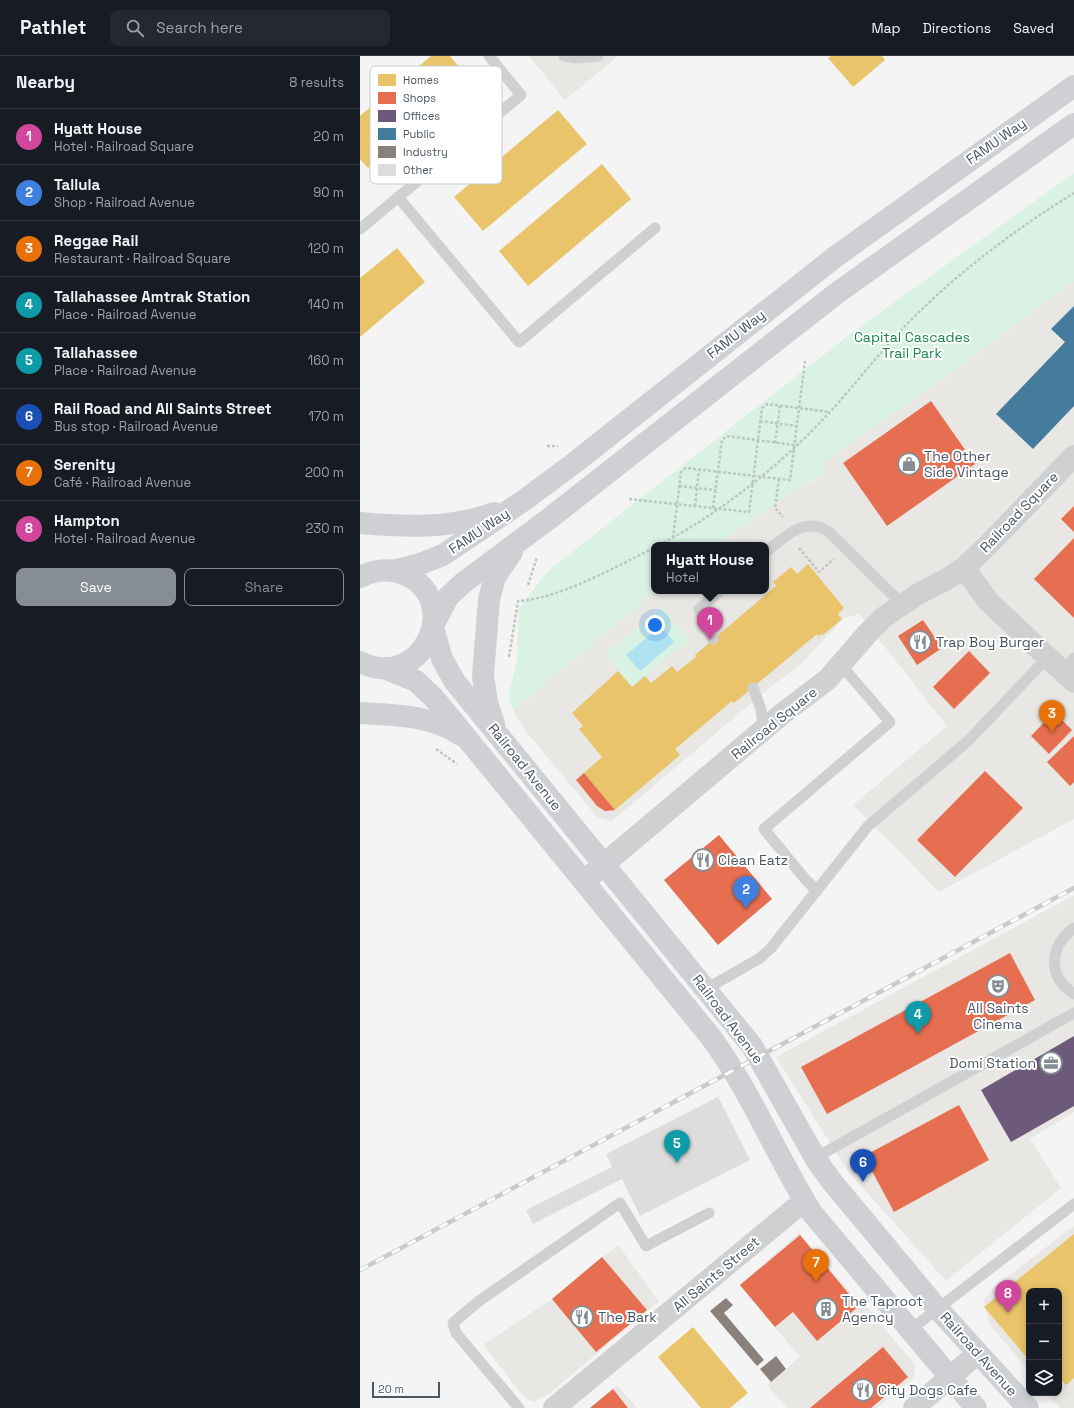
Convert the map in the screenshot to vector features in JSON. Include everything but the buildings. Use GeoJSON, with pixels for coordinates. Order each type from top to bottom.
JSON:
{"type":"FeatureCollection","features":[{"type":"Feature","properties":{"kind":"street","name":"FAMU Way"},"geometry":{"type":"LineString","coordinates":[[360,577],[372,572],[420,564],[443,555],[523,501],[573,464],[835,256],[1074,86]]}},
{"type":"Feature","properties":{"kind":"street"},"geometry":{"type":"LineString","coordinates":[[371,667],[404,664],[416,657],[429,641],[433,626],[442,606],[455,589],[859,277],[1074,124]]}},
{"type":"Feature","properties":{"kind":"street","name":"Railroad Square"},"geometry":{"type":"LineString","coordinates":[[584,881],[763,730],[821,685],[841,665],[875,625],[902,604],[964,568],[1074,456]]}},
{"type":"Feature","properties":{"kind":"street"},"geometry":{"type":"LineString","coordinates":[[360,523],[453,524],[480,518],[523,501]]}},
{"type":"Feature","properties":{"kind":"street"},"geometry":{"type":"LineString","coordinates":[[499,734],[488,707],[483,676],[489,599],[501,567],[526,535]]}},
{"type":"Feature","properties":{"kind":"street"},"geometry":{"type":"LineString","coordinates":[[360,560],[413,579],[424,589],[433,609],[433,626]]}},
{"type":"Feature","properties":{"kind":"street"},"geometry":{"type":"LineString","coordinates":[[964,568],[988,601],[1064,667]]}},
{"type":"Feature","properties":{"kind":"street","name":"Railroad Avenue"},"geometry":{"type":"LineString","coordinates":[[433,626],[438,651],[450,674],[752,1046],[815,1158],[832,1183],[977,1354],[1028,1408]]}},
{"type":"Feature","properties":{"kind":"street","name":"Railroad Avenue"},"geometry":{"type":"LineString","coordinates":[[371,667],[409,677],[423,686],[470,741],[710,1036],[731,1064],[792,1181],[812,1212],[976,1408]]}},
{"type":"Feature","properties":{"kind":"street"},"geometry":{"type":"LineString","coordinates":[[360,713],[424,719],[452,730],[470,741]]}},
{"type":"Feature","properties":{"kind":"street","name":"All Saints Street"},"geometry":{"type":"LineString","coordinates":[[554,1408],[804,1200]]}},
{"type":"Feature","properties":{"kind":"street"},"geometry":{"type":"LineString","coordinates":[[914,1408],[977,1354]]}},
{"type":"Feature","properties":{"kind":"lane"},"geometry":{"type":"LineString","coordinates":[[489,56],[497,66]]}},
{"type":"Feature","properties":{"kind":"lane"},"geometry":{"type":"LineString","coordinates":[[564,56],[577,58],[598,56]]}},
{"type":"Feature","properties":{"kind":"lane"},"geometry":{"type":"LineString","coordinates":[[502,72],[521,95],[502,111]]}},
{"type":"Feature","properties":{"kind":"lane"},"geometry":{"type":"LineString","coordinates":[[360,229],[415,184]]}},
{"type":"Feature","properties":{"kind":"lane"},"geometry":{"type":"LineString","coordinates":[[398,198],[519,342],[655,228]]}},
{"type":"Feature","properties":{"kind":"lane"},"geometry":{"type":"LineString","coordinates":[[769,550],[794,531],[807,526],[820,526],[829,532],[902,604]]}},
{"type":"Feature","properties":{"kind":"lane"},"geometry":{"type":"LineString","coordinates":[[713,639],[707,630],[699,609],[716,594]]}},
{"type":"Feature","properties":{"kind":"lane"},"geometry":{"type":"LineString","coordinates":[[817,891],[806,880],[764,829],[890,722],[841,665]]}},
{"type":"Feature","properties":{"kind":"lane"},"geometry":{"type":"LineString","coordinates":[[706,989],[765,954],[781,937],[868,826],[968,741],[1064,667]]}},
{"type":"Feature","properties":{"kind":"lane"},"geometry":{"type":"LineString","coordinates":[[753,688],[761,708],[763,730]]}},
{"type":"Feature","properties":{"kind":"lane"},"geometry":{"type":"LineString","coordinates":[[1074,928],[1065,934],[1058,944],[1055,956],[1055,969],[1060,982],[1074,994]]}},
{"type":"Feature","properties":{"kind":"lane"},"geometry":{"type":"LineString","coordinates":[[815,1158],[1074,1013]]}},
{"type":"Feature","properties":{"kind":"lane"},"geometry":{"type":"LineString","coordinates":[[519,1408],[456,1333],[453,1323],[479,1301],[620,1203],[646,1246],[709,1213]]}},
{"type":"Feature","properties":{"kind":"lane"},"geometry":{"type":"LineString","coordinates":[[910,1330],[1074,1204]]}},
{"type":"Feature","properties":{"kind":"path"},"geometry":{"type":"LineString","coordinates":[[666,542],[718,508],[760,477],[831,412],[897,335],[940,293],[998,244],[1074,193]]}},
{"type":"Feature","properties":{"kind":"path"},"geometry":{"type":"LineString","coordinates":[[673,538],[681,472],[686,468],[790,480],[805,361]]}},
{"type":"Feature","properties":{"kind":"path"},"geometry":{"type":"LineString","coordinates":[[629,499],[749,512],[762,408],[767,404],[831,412]]}},
{"type":"Feature","properties":{"kind":"path"},"geometry":{"type":"LineString","coordinates":[[776,443],[780,406]]}},
{"type":"Feature","properties":{"kind":"path"},"geometry":{"type":"LineString","coordinates":[[760,421],[796,426]]}},
{"type":"Feature","properties":{"kind":"path"},"geometry":{"type":"LineString","coordinates":[[713,508],[722,440],[727,436],[794,447]]}},
{"type":"Feature","properties":{"kind":"path"},"geometry":{"type":"LineString","coordinates":[[695,506],[699,470]]}},
{"type":"Feature","properties":{"kind":"path"},"geometry":{"type":"LineString","coordinates":[[779,479],[775,508],[787,521]]}},
{"type":"Feature","properties":{"kind":"path"},"geometry":{"type":"LineString","coordinates":[[679,486],[716,490]]}},
{"type":"Feature","properties":{"kind":"path"},"geometry":{"type":"LineString","coordinates":[[795,543],[819,572],[835,559]]}},
{"type":"Feature","properties":{"kind":"path"},"geometry":{"type":"LineString","coordinates":[[509,658],[518,601],[539,598],[581,583],[651,549]]}},
{"type":"Feature","properties":{"kind":"path"},"geometry":{"type":"LineString","coordinates":[[435,748],[460,767]]}},
{"type":"Feature","properties":{"kind":"shaded area"},"geometry":{"type":"Polygon","coordinates":[[[529,56],[618,56],[565,100],[529,56]]]}},
{"type":"Feature","properties":{"kind":"shaded area"},"geometry":{"type":"Polygon","coordinates":[[[1074,281],[1074,819],[939,892],[853,805],[947,726],[859,614],[844,618],[802,663],[768,689],[612,821],[598,818],[525,730],[513,710],[652,594],[769,594],[769,542],[722,542],[783,497],[827,473],[820,464],[940,381],[1074,281]]]}},
{"type":"Feature","properties":{"kind":"shaded area"},"geometry":{"type":"Polygon","coordinates":[[[1074,895],[1074,1112],[1030,1139],[1061,1188],[946,1281],[847,1170],[776,1057],[1074,895]]]}},
{"type":"Feature","properties":{"kind":"shaded area"},"geometry":{"type":"Polygon","coordinates":[[[1074,1226],[1074,1408],[1060,1408],[1050,1396],[1062,1396],[1062,1288],[1026,1288],[1026,1367],[989,1324],[984,1301],[994,1287],[1074,1226]]]}},
{"type":"Feature","properties":{"kind":"shaded area"},"geometry":{"type":"Polygon","coordinates":[[[799,1233],[855,1298],[868,1308],[914,1364],[915,1369],[913,1379],[877,1408],[787,1408],[767,1385],[800,1357],[739,1285],[799,1233]]]}},
{"type":"Feature","properties":{"kind":"shaded area","name":"The Bark"},"geometry":{"type":"Polygon","coordinates":[[[618,1245],[659,1301],[550,1393],[534,1402],[526,1399],[483,1345],[552,1299],[618,1245]]]}},
{"type":"Feature","properties":{"kind":"shaded area"},"geometry":{"type":"Polygon","coordinates":[[[617,1385],[637,1408],[590,1408],[617,1385]]]}},
{"type":"Feature","properties":{"kind":"green space","name":"Capital Cascades Trail Park"},"geometry":{"type":"Polygon","coordinates":[[[1074,173],[1074,281],[940,381],[821,464],[827,472],[782,498],[722,542],[651,542],[651,594],[652,594],[513,710],[509,693],[517,660],[519,608],[548,571],[850,334],[1074,173]]]}},
{"type":"Feature","properties":{"kind":"green space"},"geometry":{"type":"Polygon","coordinates":[[[662,607],[689,640],[632,687],[605,654],[662,607]]]}},
{"type":"Feature","properties":{"kind":"water"},"geometry":{"type":"Polygon","coordinates":[[[661,626],[674,642],[640,671],[626,655],[661,626]]]}},
{"type":"Feature","properties":{"kind":"railway"},"geometry":{"type":"LineString","coordinates":[[360,1270],[1074,888]]}},
{"type":"Feature","properties":{"kind":"place","name":"The Other Side Vintage"},"geometry":{"type":"Point","coordinates":[909,464]}},
{"type":"Feature","properties":{"kind":"place","name":"Hyatt House"},"geometry":{"type":"Point","coordinates":[710,640]}},
{"type":"Feature","properties":{"kind":"place","name":"Trap Boy Burger"},"geometry":{"type":"Point","coordinates":[920,642]}},
{"type":"Feature","properties":{"kind":"place","name":"Reggae Rail"},"geometry":{"type":"Point","coordinates":[1052,733]}},
{"type":"Feature","properties":{"kind":"place","name":"Clean Eatz"},"geometry":{"type":"Point","coordinates":[703,860]}},
{"type":"Feature","properties":{"kind":"place","name":"Tallula"},"geometry":{"type":"Point","coordinates":[746,909]}},
{"type":"Feature","properties":{"kind":"place","name":"All Saints Cinema"},"geometry":{"type":"Point","coordinates":[998,986]}},
{"type":"Feature","properties":{"kind":"place","name":"Tallahassee Amtrak Station"},"geometry":{"type":"Point","coordinates":[918,1034]}},
{"type":"Feature","properties":{"kind":"place","name":"Domi Station"},"geometry":{"type":"Point","coordinates":[1051,1063]}},
{"type":"Feature","properties":{"kind":"place","name":"Tallahassee"},"geometry":{"type":"Point","coordinates":[677,1163]}},
{"type":"Feature","properties":{"kind":"place","name":"Rail Road and All Saints Street"},"geometry":{"type":"Point","coordinates":[863,1182]}},
{"type":"Feature","properties":{"kind":"place","name":"Serenity"},"geometry":{"type":"Point","coordinates":[816,1282]}},
{"type":"Feature","properties":{"kind":"place","name":"The Taproot Agency"},"geometry":{"type":"Point","coordinates":[826,1309]}},
{"type":"Feature","properties":{"kind":"place","name":"Hampton"},"geometry":{"type":"Point","coordinates":[1008,1313]}},
{"type":"Feature","properties":{"kind":"place","name":"The Bark"},"geometry":{"type":"Point","coordinates":[582,1317]}},
{"type":"Feature","properties":{"kind":"place","name":"City Dogs Cafe"},"geometry":{"type":"Point","coordinates":[863,1390]}}]}
